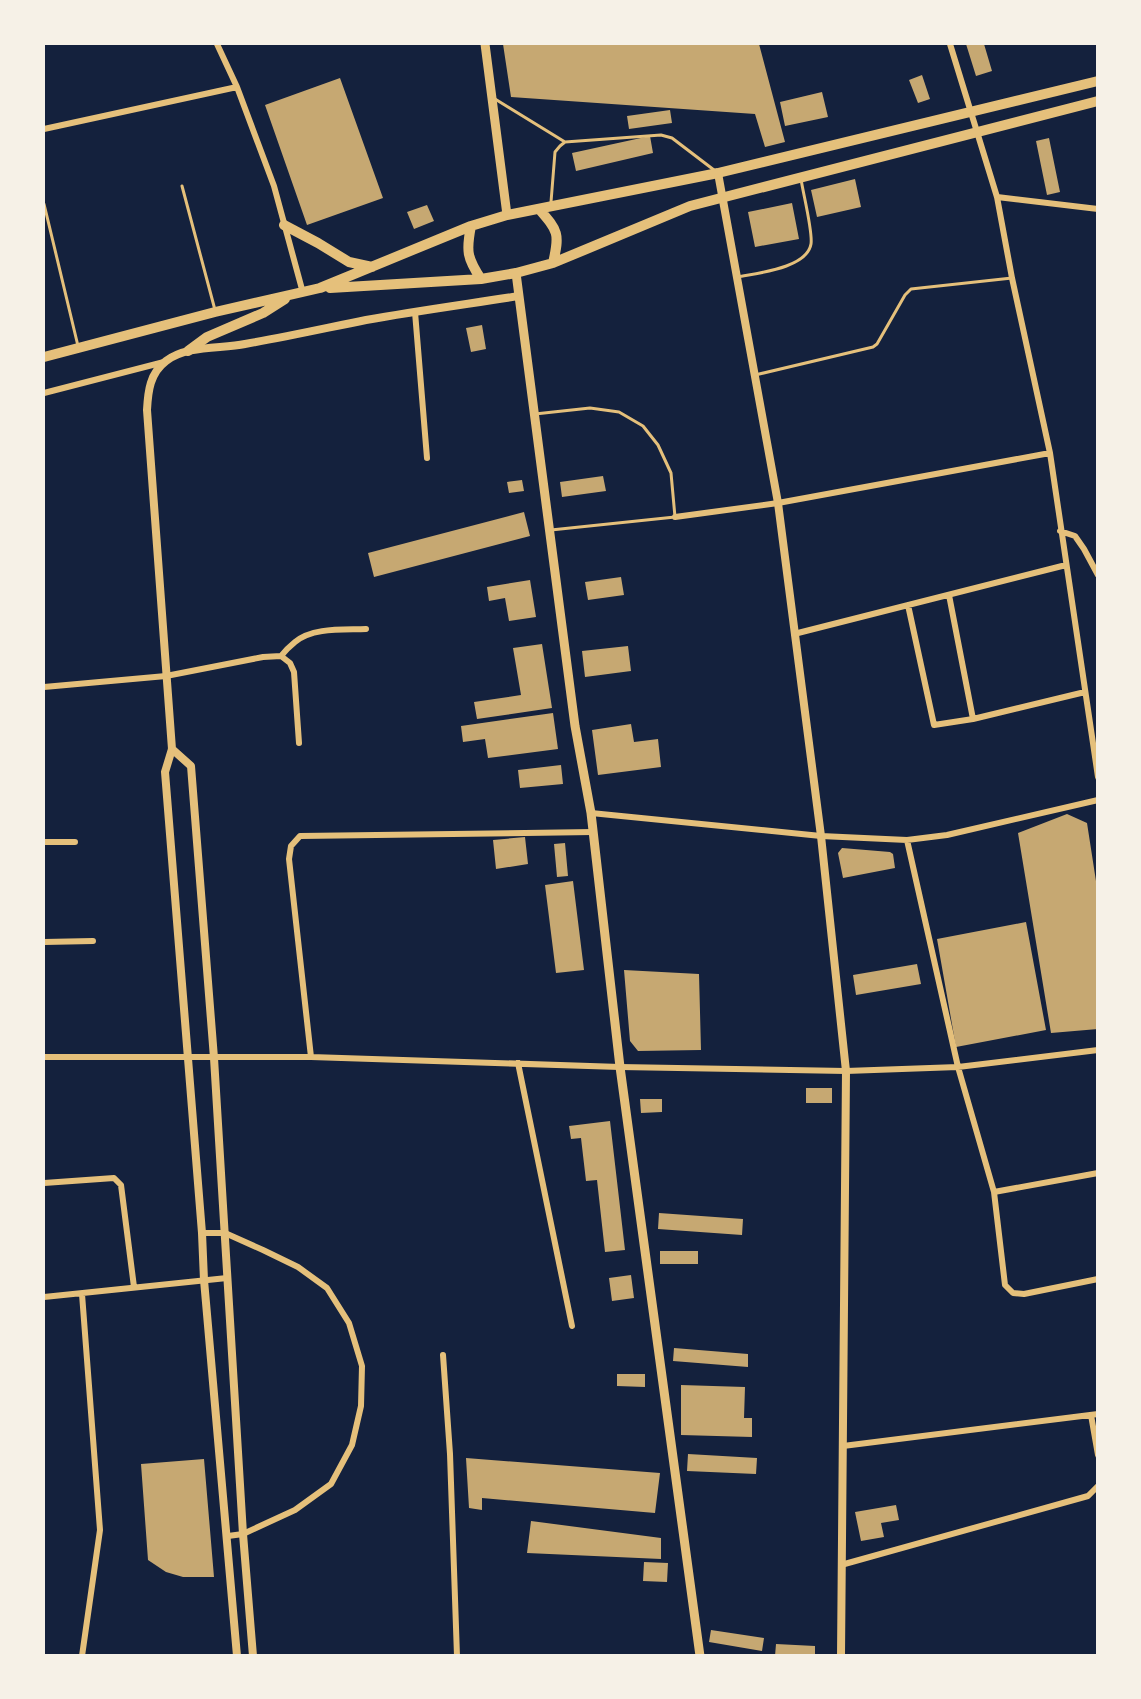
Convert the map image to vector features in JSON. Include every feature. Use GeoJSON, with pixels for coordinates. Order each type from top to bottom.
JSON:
{"type":"FeatureCollection","features":[{"type":"Feature","properties":{"kind":"main road"},"geometry":{"type":"LineString","coordinates":[[485,44],[507,215]]}},
{"type":"Feature","properties":{"kind":"main road"},"geometry":{"type":"LineString","coordinates":[[44,357],[215,312],[320,288],[471,226],[507,215],[717,173],[1098,81]]}},
{"type":"Feature","properties":{"kind":"main road"},"geometry":{"type":"LineString","coordinates":[[320,288],[481,279],[516,273],[553,263],[690,206],[1098,101]]}},
{"type":"Feature","properties":{"kind":"main road"},"geometry":{"type":"LineString","coordinates":[[539,209],[556,229],[557,246],[553,263]]}},
{"type":"Feature","properties":{"kind":"main road"},"geometry":{"type":"LineString","coordinates":[[284,225],[339,257],[372,267]]}},
{"type":"Feature","properties":{"kind":"main road"},"geometry":{"type":"LineString","coordinates":[[471,226],[467,245],[469,260],[481,279]]}},
{"type":"Feature","properties":{"kind":"main road"},"geometry":{"type":"LineString","coordinates":[[516,273],[575,726],[591,813],[620,1067],[700,1656]]}},
{"type":"Feature","properties":{"kind":"main road"},"geometry":{"type":"LineString","coordinates":[[188,351],[207,337],[263,313],[298,294]]}},
{"type":"Feature","properties":{"kind":"street"},"geometry":{"type":"LineString","coordinates":[[217,44],[237,87],[274,186],[298,294]]}},
{"type":"Feature","properties":{"kind":"street"},"geometry":{"type":"LineString","coordinates":[[950,44],[997,196],[1011,278],[1050,453],[1098,777]]}},
{"type":"Feature","properties":{"kind":"street"},"geometry":{"type":"LineString","coordinates":[[44,129],[237,87]]}},
{"type":"Feature","properties":{"kind":"street"},"geometry":{"type":"LineString","coordinates":[[717,173],[778,503],[821,836],[846,1071],[842,1656]]}},
{"type":"Feature","properties":{"kind":"street"},"geometry":{"type":"LineString","coordinates":[[997,196],[1098,209]]}},
{"type":"Feature","properties":{"kind":"street"},"geometry":{"type":"LineString","coordinates":[[44,393],[164,362],[188,351],[232,347],[415,312],[519,297]]}},
{"type":"Feature","properties":{"kind":"street"},"geometry":{"type":"LineString","coordinates":[[415,312],[427,458]]}},
{"type":"Feature","properties":{"kind":"street"},"geometry":{"type":"LineString","coordinates":[[164,362],[154,374],[149,388],[147,410],[172,748],[165,772],[204,1281],[237,1656]]}},
{"type":"Feature","properties":{"kind":"street"},"geometry":{"type":"LineString","coordinates":[[675,517],[778,503],[1050,453]]}},
{"type":"Feature","properties":{"kind":"street"},"geometry":{"type":"LineString","coordinates":[[1060,531],[1075,536],[1098,575]]}},
{"type":"Feature","properties":{"kind":"street"},"geometry":{"type":"LineString","coordinates":[[794,634],[1066,565]]}},
{"type":"Feature","properties":{"kind":"street"},"geometry":{"type":"LineString","coordinates":[[949,595],[973,719]]}},
{"type":"Feature","properties":{"kind":"street"},"geometry":{"type":"LineString","coordinates":[[908,605],[933,724],[936,726],[1084,692]]}},
{"type":"Feature","properties":{"kind":"street"},"geometry":{"type":"LineString","coordinates":[[281,656],[295,641],[305,636],[319,632],[366,629]]}},
{"type":"Feature","properties":{"kind":"street"},"geometry":{"type":"LineString","coordinates":[[44,687],[166,676],[263,657],[281,656],[290,663],[294,672],[299,743]]}},
{"type":"Feature","properties":{"kind":"street"},"geometry":{"type":"LineString","coordinates":[[172,748],[191,766],[214,1058],[243,1534],[253,1656]]}},
{"type":"Feature","properties":{"kind":"street"},"geometry":{"type":"LineString","coordinates":[[591,813],[821,836],[907,840],[948,835],[1098,800]]}},
{"type":"Feature","properties":{"kind":"street"},"geometry":{"type":"LineString","coordinates":[[311,1057],[289,859],[291,846],[300,837],[593,832]]}},
{"type":"Feature","properties":{"kind":"street"},"geometry":{"type":"LineString","coordinates":[[907,840],[958,1067],[994,1192],[1005,1285],[1013,1293],[1024,1294],[1098,1279]]}},
{"type":"Feature","properties":{"kind":"street"},"geometry":{"type":"LineString","coordinates":[[44,842],[75,842]]}},
{"type":"Feature","properties":{"kind":"street"},"geometry":{"type":"LineString","coordinates":[[44,942],[93,941]]}},
{"type":"Feature","properties":{"kind":"street"},"geometry":{"type":"LineString","coordinates":[[44,1057],[311,1057],[620,1067],[846,1071],[958,1067],[1098,1050]]}},
{"type":"Feature","properties":{"kind":"street"},"geometry":{"type":"LineString","coordinates":[[518,1063],[572,1326]]}},
{"type":"Feature","properties":{"kind":"street"},"geometry":{"type":"LineString","coordinates":[[994,1192],[1098,1173]]}},
{"type":"Feature","properties":{"kind":"street"},"geometry":{"type":"LineString","coordinates":[[44,1183],[114,1178],[119,1181],[122,1185],[134,1287]]}},
{"type":"Feature","properties":{"kind":"street"},"geometry":{"type":"LineString","coordinates":[[202,1233],[225,1233],[298,1267],[327,1288],[349,1323],[362,1366],[361,1406],[352,1445],[331,1484],[295,1510],[243,1534],[228,1536]]}},
{"type":"Feature","properties":{"kind":"street"},"geometry":{"type":"LineString","coordinates":[[44,1297],[228,1278]]}},
{"type":"Feature","properties":{"kind":"street"},"geometry":{"type":"LineString","coordinates":[[82,1294],[100,1530],[82,1656]]}},
{"type":"Feature","properties":{"kind":"street"},"geometry":{"type":"LineString","coordinates":[[443,1355],[450,1454],[457,1656]]}},
{"type":"Feature","properties":{"kind":"street"},"geometry":{"type":"LineString","coordinates":[[843,1446],[1094,1414],[1098,1455]]}},
{"type":"Feature","properties":{"kind":"street"},"geometry":{"type":"LineString","coordinates":[[841,1565],[1088,1496],[1098,1486]]}},
{"type":"Feature","properties":{"kind":"lane"},"geometry":{"type":"LineString","coordinates":[[492,97],[565,142]]}},
{"type":"Feature","properties":{"kind":"lane"},"geometry":{"type":"LineString","coordinates":[[550,205],[555,152],[565,142],[661,135],[672,138],[717,173]]}},
{"type":"Feature","properties":{"kind":"lane"},"geometry":{"type":"LineString","coordinates":[[736,277],[794,263],[806,255],[811,244],[801,178]]}},
{"type":"Feature","properties":{"kind":"lane"},"geometry":{"type":"LineString","coordinates":[[182,186],[215,312]]}},
{"type":"Feature","properties":{"kind":"lane"},"geometry":{"type":"LineString","coordinates":[[44,204],[79,348]]}},
{"type":"Feature","properties":{"kind":"lane"},"geometry":{"type":"LineString","coordinates":[[754,375],[873,347],[911,289],[1011,278]]}},
{"type":"Feature","properties":{"kind":"lane"},"geometry":{"type":"LineString","coordinates":[[535,414],[590,408],[619,412],[643,426],[658,445],[671,473],[675,517],[549,530]]}},
{"type":"Feature","properties":{"kind":"building"},"geometry":{"type":"Polygon","coordinates":[[[503,44],[759,44],[785,142],[765,147],[755,114],[511,97],[503,44]]]}},
{"type":"Feature","properties":{"kind":"building"},"geometry":{"type":"Polygon","coordinates":[[[966,44],[984,44],[992,71],[976,76],[966,44]]]}},
{"type":"Feature","properties":{"kind":"building"},"geometry":{"type":"Polygon","coordinates":[[[922,75],[930,99],[918,103],[909,80],[922,75]]]}},
{"type":"Feature","properties":{"kind":"building"},"geometry":{"type":"Polygon","coordinates":[[[340,78],[383,198],[307,225],[265,105],[340,78]]]}},
{"type":"Feature","properties":{"kind":"building"},"geometry":{"type":"Polygon","coordinates":[[[822,92],[828,117],[785,126],[780,102],[822,92]]]}},
{"type":"Feature","properties":{"kind":"building"},"geometry":{"type":"Polygon","coordinates":[[[670,110],[672,123],[629,129],[627,116],[670,110]]]}},
{"type":"Feature","properties":{"kind":"building"},"geometry":{"type":"Polygon","coordinates":[[[650,136],[653,153],[576,171],[572,153],[650,136]]]}},
{"type":"Feature","properties":{"kind":"building"},"geometry":{"type":"Polygon","coordinates":[[[1049,138],[1060,192],[1047,195],[1036,141],[1049,138]]]}},
{"type":"Feature","properties":{"kind":"building"},"geometry":{"type":"Polygon","coordinates":[[[855,179],[861,207],[817,217],[811,190],[855,179]]]}},
{"type":"Feature","properties":{"kind":"building"},"geometry":{"type":"Polygon","coordinates":[[[792,203],[799,239],[755,247],[748,212],[792,203]]]}},
{"type":"Feature","properties":{"kind":"building"},"geometry":{"type":"Polygon","coordinates":[[[427,205],[434,221],[414,229],[407,212],[427,205]]]}},
{"type":"Feature","properties":{"kind":"building"},"geometry":{"type":"Polygon","coordinates":[[[482,325],[486,349],[471,352],[466,328],[482,325]]]}},
{"type":"Feature","properties":{"kind":"building"},"geometry":{"type":"Polygon","coordinates":[[[603,476],[606,491],[562,497],[560,482],[603,476]]]}},
{"type":"Feature","properties":{"kind":"building"},"geometry":{"type":"Polygon","coordinates":[[[522,480],[524,491],[509,493],[507,482],[522,480]]]}},
{"type":"Feature","properties":{"kind":"building"},"geometry":{"type":"Polygon","coordinates":[[[524,512],[530,536],[374,577],[368,553],[524,512]]]}},
{"type":"Feature","properties":{"kind":"building"},"geometry":{"type":"Polygon","coordinates":[[[621,577],[624,595],[588,600],[585,582],[621,577]]]}},
{"type":"Feature","properties":{"kind":"building"},"geometry":{"type":"Polygon","coordinates":[[[530,580],[536,617],[509,621],[505,598],[489,601],[487,587],[530,580]]]}},
{"type":"Feature","properties":{"kind":"building"},"geometry":{"type":"Polygon","coordinates":[[[542,644],[552,708],[477,719],[474,702],[521,695],[513,648],[542,644]]]}},
{"type":"Feature","properties":{"kind":"building"},"geometry":{"type":"Polygon","coordinates":[[[628,646],[631,671],[585,677],[582,651],[628,646]]]}},
{"type":"Feature","properties":{"kind":"building"},"geometry":{"type":"Polygon","coordinates":[[[553,713],[558,749],[488,758],[485,739],[463,742],[461,726],[553,713]]]}},
{"type":"Feature","properties":{"kind":"building"},"geometry":{"type":"Polygon","coordinates":[[[631,724],[634,742],[658,739],[661,767],[598,775],[592,730],[631,724]]]}},
{"type":"Feature","properties":{"kind":"building"},"geometry":{"type":"Polygon","coordinates":[[[561,765],[563,784],[520,788],[518,770],[561,765]]]}},
{"type":"Feature","properties":{"kind":"building"},"geometry":{"type":"Polygon","coordinates":[[[1067,814],[1087,823],[1098,894],[1098,1029],[1051,1033],[1018,833],[1067,814]]]}},
{"type":"Feature","properties":{"kind":"building"},"geometry":{"type":"Polygon","coordinates":[[[525,837],[528,864],[496,869],[493,840],[525,837]]]}},
{"type":"Feature","properties":{"kind":"building"},"geometry":{"type":"Polygon","coordinates":[[[565,843],[568,876],[557,877],[554,844],[565,843]]]}},
{"type":"Feature","properties":{"kind":"building"},"geometry":{"type":"Polygon","coordinates":[[[842,848],[890,852],[893,854],[895,868],[843,878],[838,853],[842,848]]]}},
{"type":"Feature","properties":{"kind":"building"},"geometry":{"type":"Polygon","coordinates":[[[573,881],[584,970],[556,973],[545,885],[573,881]]]}},
{"type":"Feature","properties":{"kind":"building"},"geometry":{"type":"Polygon","coordinates":[[[1026,922],[1046,1030],[956,1047],[937,939],[1026,922]]]}},
{"type":"Feature","properties":{"kind":"building"},"geometry":{"type":"Polygon","coordinates":[[[917,964],[921,984],[856,995],[853,975],[917,964]]]}},
{"type":"Feature","properties":{"kind":"building"},"geometry":{"type":"Polygon","coordinates":[[[624,970],[699,974],[701,1050],[638,1051],[630,1041],[624,970]]]}},
{"type":"Feature","properties":{"kind":"building"},"geometry":{"type":"Polygon","coordinates":[[[806,1088],[832,1088],[832,1103],[806,1103],[806,1088]]]}},
{"type":"Feature","properties":{"kind":"building"},"geometry":{"type":"Polygon","coordinates":[[[640,1099],[662,1099],[662,1112],[641,1113],[640,1099]]]}},
{"type":"Feature","properties":{"kind":"building"},"geometry":{"type":"Polygon","coordinates":[[[610,1121],[625,1250],[605,1252],[597,1180],[586,1181],[581,1138],[571,1139],[569,1126],[610,1121]]]}},
{"type":"Feature","properties":{"kind":"building"},"geometry":{"type":"Polygon","coordinates":[[[659,1213],[743,1219],[742,1235],[658,1229],[659,1213]]]}},
{"type":"Feature","properties":{"kind":"building"},"geometry":{"type":"Polygon","coordinates":[[[660,1251],[698,1251],[698,1264],[660,1264],[660,1251]]]}},
{"type":"Feature","properties":{"kind":"building"},"geometry":{"type":"Polygon","coordinates":[[[631,1275],[634,1298],[612,1301],[609,1278],[631,1275]]]}},
{"type":"Feature","properties":{"kind":"building"},"geometry":{"type":"Polygon","coordinates":[[[674,1348],[748,1354],[748,1367],[673,1361],[674,1348]]]}},
{"type":"Feature","properties":{"kind":"building"},"geometry":{"type":"Polygon","coordinates":[[[617,1374],[645,1374],[645,1387],[617,1386],[617,1374]]]}},
{"type":"Feature","properties":{"kind":"building"},"geometry":{"type":"Polygon","coordinates":[[[681,1385],[745,1387],[744,1418],[752,1418],[752,1437],[681,1435],[681,1385]]]}},
{"type":"Feature","properties":{"kind":"building"},"geometry":{"type":"Polygon","coordinates":[[[688,1454],[757,1458],[756,1474],[687,1471],[688,1454]]]}},
{"type":"Feature","properties":{"kind":"building"},"geometry":{"type":"Polygon","coordinates":[[[466,1458],[660,1473],[655,1513],[482,1498],[482,1510],[469,1508],[466,1458]]]}},
{"type":"Feature","properties":{"kind":"building"},"geometry":{"type":"Polygon","coordinates":[[[204,1459],[214,1577],[183,1577],[166,1572],[148,1560],[141,1464],[204,1459]]]}},
{"type":"Feature","properties":{"kind":"building"},"geometry":{"type":"Polygon","coordinates":[[[896,1505],[899,1520],[881,1523],[884,1537],[861,1541],[855,1512],[896,1505]]]}},
{"type":"Feature","properties":{"kind":"building"},"geometry":{"type":"Polygon","coordinates":[[[531,1521],[661,1538],[661,1559],[527,1553],[531,1521]]]}},
{"type":"Feature","properties":{"kind":"building"},"geometry":{"type":"Polygon","coordinates":[[[644,1562],[668,1563],[667,1582],[643,1581],[644,1562]]]}},
{"type":"Feature","properties":{"kind":"building"},"geometry":{"type":"Polygon","coordinates":[[[711,1630],[764,1638],[762,1651],[709,1642],[711,1630]]]}},
{"type":"Feature","properties":{"kind":"building"},"geometry":{"type":"Polygon","coordinates":[[[776,1644],[815,1646],[815,1656],[775,1656],[776,1644]]]}}]}
